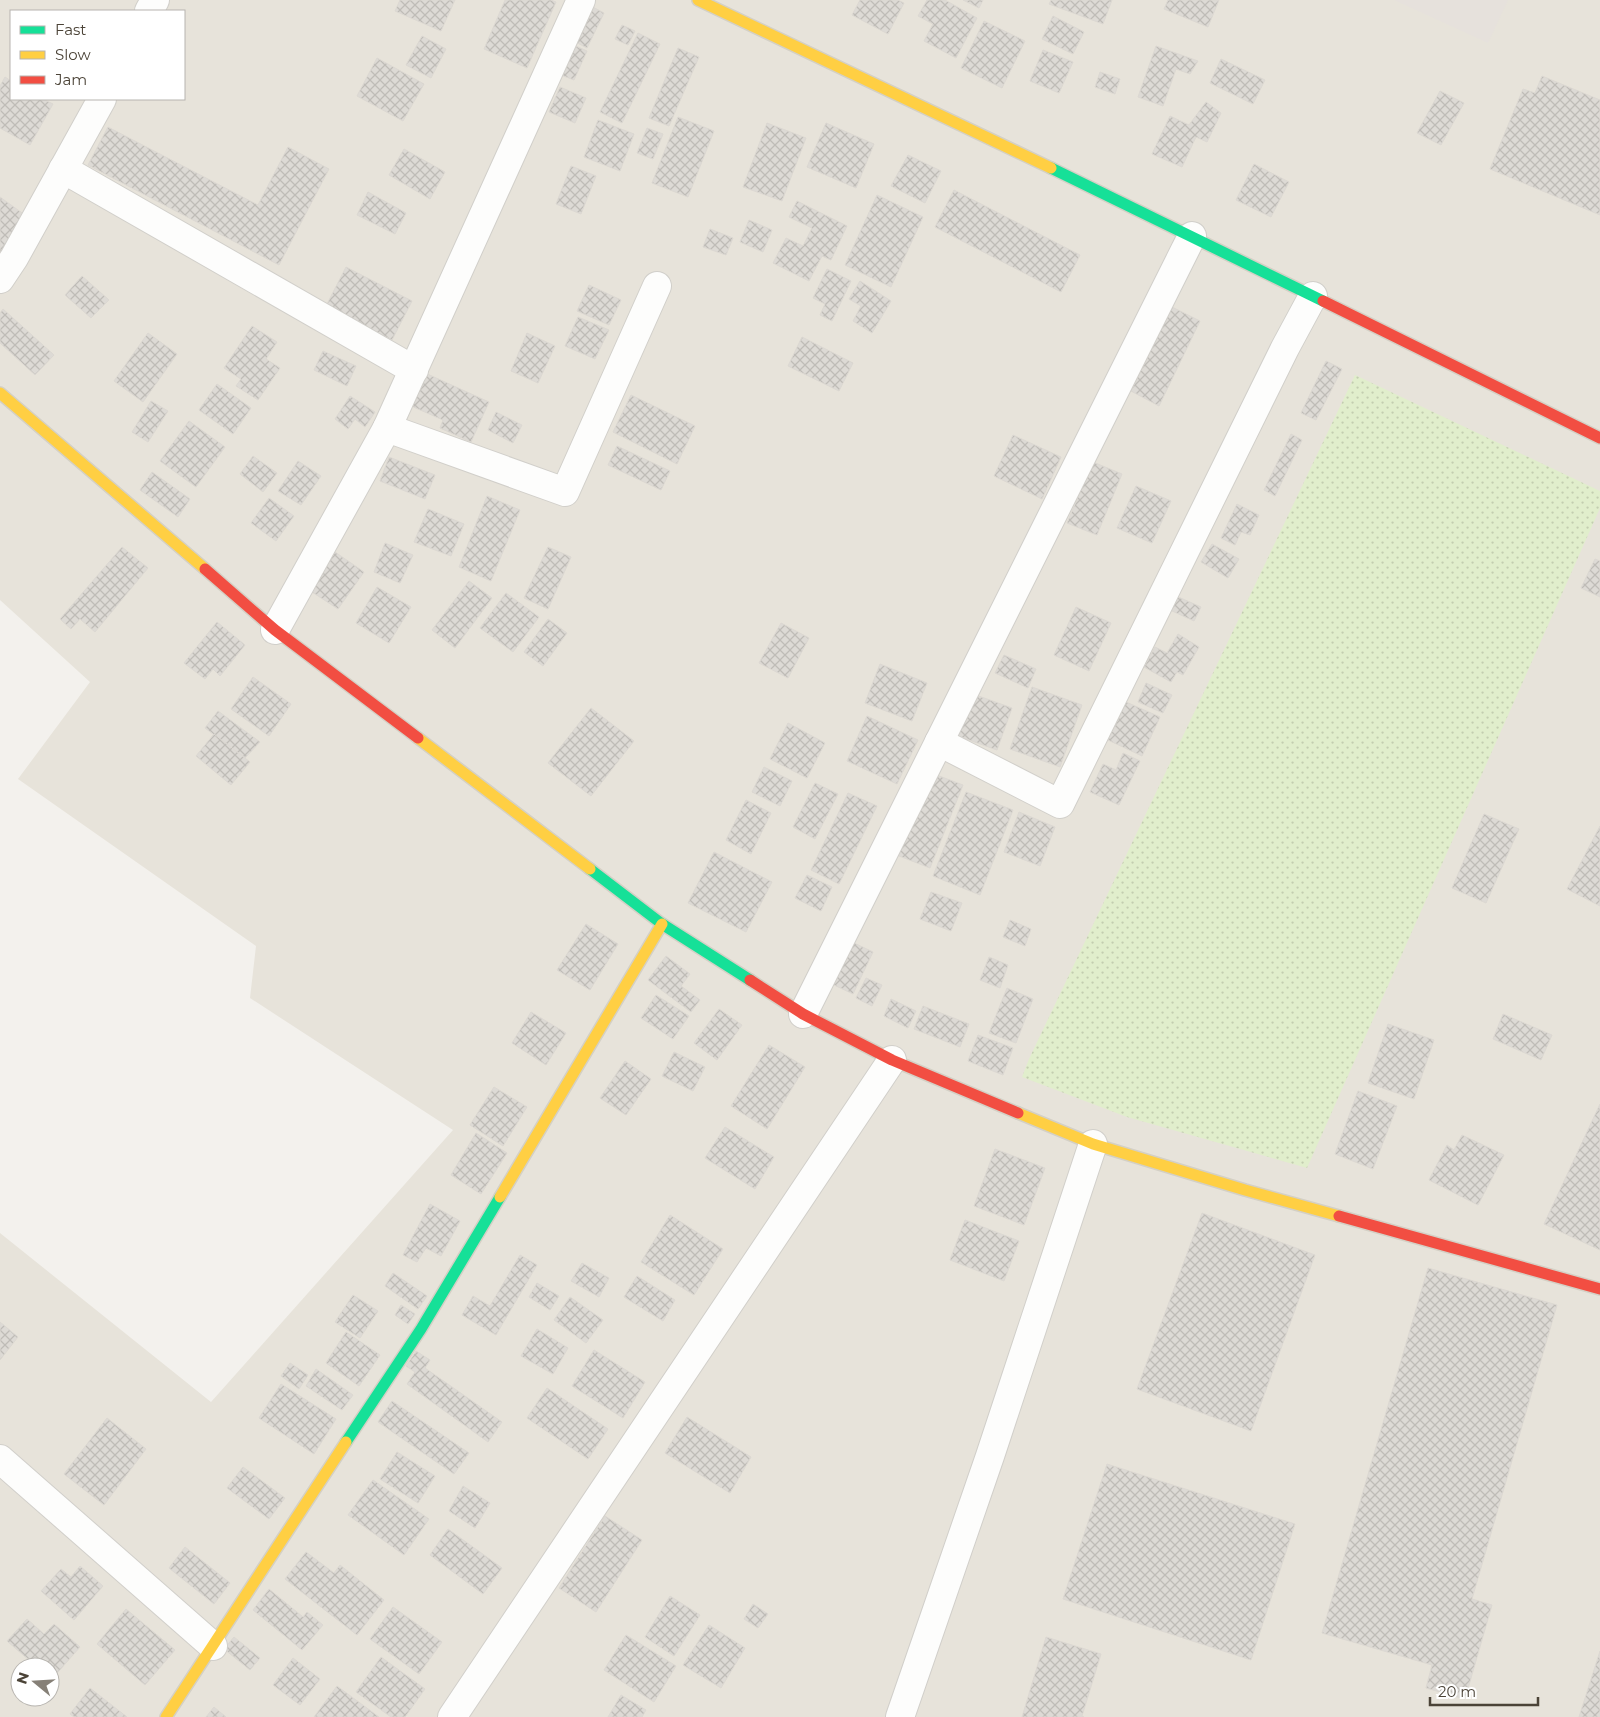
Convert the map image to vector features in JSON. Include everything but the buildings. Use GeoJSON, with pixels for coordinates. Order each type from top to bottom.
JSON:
{"type":"FeatureCollection","features":[{"type":"Feature","properties":{"kind":"street"},"geometry":{"type":"LineString","coordinates":[[275,630],[387,428],[582,0]]}},
{"type":"Feature","properties":{"kind":"street"},"geometry":{"type":"LineString","coordinates":[[698,0],[1192,236],[1600,438]]}},
{"type":"Feature","properties":{"kind":"street"},"geometry":{"type":"LineString","coordinates":[[0,280],[101,100]]}},
{"type":"Feature","properties":{"kind":"street"},"geometry":{"type":"LineString","coordinates":[[63,169],[414,370]]}},
{"type":"Feature","properties":{"kind":"street"},"geometry":{"type":"LineString","coordinates":[[803,1014],[1192,236]]}},
{"type":"Feature","properties":{"kind":"street"},"geometry":{"type":"LineString","coordinates":[[387,428],[565,492],[657,286]]}},
{"type":"Feature","properties":{"kind":"street"},"geometry":{"type":"LineString","coordinates":[[939,742],[1060,804],[1285,348],[1313,296]]}},
{"type":"Feature","properties":{"kind":"street"},"geometry":{"type":"LineString","coordinates":[[0,393],[275,630],[662,924],[803,1014],[892,1060],[1094,1144],[1264,1195],[1600,1289]]}},
{"type":"Feature","properties":{"kind":"street"},"geometry":{"type":"LineString","coordinates":[[166,1717],[421,1329],[662,924]]}},
{"type":"Feature","properties":{"kind":"street"},"geometry":{"type":"LineString","coordinates":[[452,1717],[892,1060]]}},
{"type":"Feature","properties":{"kind":"street"},"geometry":{"type":"LineString","coordinates":[[900,1717],[990,1456],[1094,1144]]}},
{"type":"Feature","properties":{"kind":"street"},"geometry":{"type":"LineString","coordinates":[[0,1459],[212,1646]]}},
{"type":"Feature","properties":{"kind":"shaded area"},"geometry":{"type":"Polygon","coordinates":[[[0,0],[1600,0],[1600,1717],[0,1717],[0,1233],[211,1402],[453,1130],[250,998],[256,946],[18,779],[90,682],[0,600],[0,0]]]}},
{"type":"Feature","properties":{"kind":"shaded area"},"geometry":{"type":"Polygon","coordinates":[[[1394,0],[1508,0],[1488,43],[1394,0]]]}},
{"type":"Feature","properties":{"kind":"green space"},"geometry":{"type":"Polygon","coordinates":[[[1355,375],[1600,491],[1600,508],[1307,1168],[1127,1117],[1022,1077],[1355,375]]]}},
{"type":"Feature","properties":{"kind":"traffic: fast"},"geometry":{"type":"LineString","coordinates":[[1051,168],[1323,301]]}},
{"type":"Feature","properties":{"kind":"traffic: fast"},"geometry":{"type":"LineString","coordinates":[[590,869],[662,924],[750,980]]}},
{"type":"Feature","properties":{"kind":"traffic: fast"},"geometry":{"type":"LineString","coordinates":[[346,1442],[421,1329],[500,1197]]}},
{"type":"Feature","properties":{"kind":"traffic: slow"},"geometry":{"type":"LineString","coordinates":[[698,0],[1051,168]]}},
{"type":"Feature","properties":{"kind":"traffic: slow"},"geometry":{"type":"LineString","coordinates":[[0,393],[205,569]]}},
{"type":"Feature","properties":{"kind":"traffic: slow"},"geometry":{"type":"LineString","coordinates":[[418,738],[590,869]]}},
{"type":"Feature","properties":{"kind":"traffic: slow"},"geometry":{"type":"LineString","coordinates":[[500,1197],[662,924]]}},
{"type":"Feature","properties":{"kind":"traffic: slow"},"geometry":{"type":"LineString","coordinates":[[1018,1113],[1093,1144],[1339,1216]]}},
{"type":"Feature","properties":{"kind":"traffic: slow"},"geometry":{"type":"LineString","coordinates":[[166,1717],[346,1442]]}},
{"type":"Feature","properties":{"kind":"traffic: jam"},"geometry":{"type":"LineString","coordinates":[[1323,301],[1600,438]]}},
{"type":"Feature","properties":{"kind":"traffic: jam"},"geometry":{"type":"LineString","coordinates":[[205,569],[275,630],[418,738]]}},
{"type":"Feature","properties":{"kind":"traffic: jam"},"geometry":{"type":"LineString","coordinates":[[750,980],[803,1014],[892,1060],[1018,1113]]}},
{"type":"Feature","properties":{"kind":"traffic: jam"},"geometry":{"type":"LineString","coordinates":[[1339,1216],[1600,1289]]}}]}
